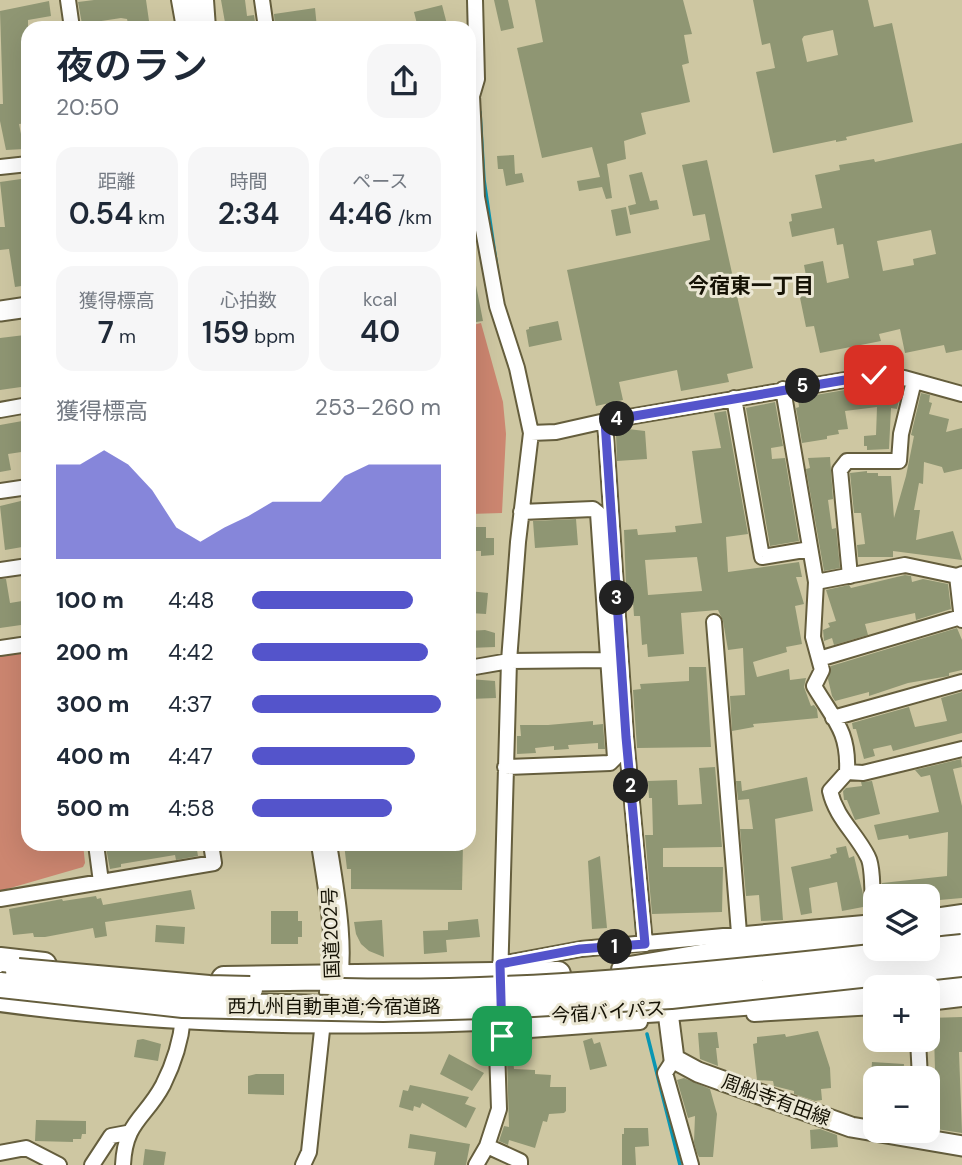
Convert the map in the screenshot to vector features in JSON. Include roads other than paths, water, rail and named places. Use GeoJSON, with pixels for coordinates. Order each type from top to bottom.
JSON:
{"type":"FeatureCollection","features":[{"type":"Feature","properties":{"kind":"highway"},"geometry":{"type":"LineString","coordinates":[[192,0],[196,21]]}},
{"type":"Feature","properties":{"kind":"highway","name":"国道202号"},"geometry":{"type":"LineString","coordinates":[[323,1021],[336,978],[330,882],[325,851]]}},
{"type":"Feature","properties":{"kind":"highway"},"geometry":{"type":"LineString","coordinates":[[940,929],[962,927]]}},
{"type":"Feature","properties":{"kind":"highway"},"geometry":{"type":"LineString","coordinates":[[624,970],[863,928]]}},
{"type":"Feature","properties":{"kind":"highway"},"geometry":{"type":"LineString","coordinates":[[940,943],[962,940]]}},
{"type":"Feature","properties":{"kind":"highway","name":"西九州自動車道;今宿道路"},"geometry":{"type":"LineString","coordinates":[[0,969],[209,988],[385,992],[518,987],[669,976],[962,947]]}},
{"type":"Feature","properties":{"kind":"highway","name":"今宿バイパス"},"geometry":{"type":"LineString","coordinates":[[0,960],[159,977],[336,978],[500,970],[624,970],[863,949]]}},
{"type":"Feature","properties":{"kind":"highway","name":"西九州自動車道;今宿道路"},"geometry":{"type":"LineString","coordinates":[[0,985],[183,1005],[383,1009],[671,996],[962,964]]}},
{"type":"Feature","properties":{"kind":"highway","name":"今宿バイパス"},"geometry":{"type":"LineString","coordinates":[[0,999],[63,1008],[183,1018],[502,1028],[666,1014],[790,990],[962,971]]}},
{"type":"Feature","properties":{"kind":"highway"},"geometry":{"type":"LineString","coordinates":[[940,989],[962,986]]}},
{"type":"Feature","properties":{"kind":"highway"},"geometry":{"type":"LineString","coordinates":[[666,1014],[863,994]]}},
{"type":"Feature","properties":{"kind":"main road"},"geometry":{"type":"LineString","coordinates":[[0,311],[21,308]]}},
{"type":"Feature","properties":{"kind":"main road"},"geometry":{"type":"LineString","coordinates":[[666,1014],[674,1059]]}},
{"type":"Feature","properties":{"kind":"main road","name":"周船寺有田線"},"geometry":{"type":"LineString","coordinates":[[674,1059],[698,1072],[851,1127],[863,1128]]}},
{"type":"Feature","properties":{"kind":"main road","name":"周船寺有田線"},"geometry":{"type":"LineString","coordinates":[[940,1140],[962,1146]]}},
{"type":"Feature","properties":{"kind":"street"},"geometry":{"type":"LineString","coordinates":[[68,0],[71,21]]}},
{"type":"Feature","properties":{"kind":"street"},"geometry":{"type":"LineString","coordinates":[[178,0],[182,21]]}},
{"type":"Feature","properties":{"kind":"street"},"geometry":{"type":"LineString","coordinates":[[206,0],[208,21]]}},
{"type":"Feature","properties":{"kind":"street"},"geometry":{"type":"LineString","coordinates":[[262,0],[265,21]]}},
{"type":"Feature","properties":{"kind":"street"},"geometry":{"type":"LineString","coordinates":[[475,0],[476,21]]}},
{"type":"Feature","properties":{"kind":"street"},"geometry":{"type":"LineString","coordinates":[[476,40],[476,82]]}},
{"type":"Feature","properties":{"kind":"street"},"geometry":{"type":"LineString","coordinates":[[0,167],[21,165]]}},
{"type":"Feature","properties":{"kind":"street"},"geometry":{"type":"LineString","coordinates":[[476,212],[497,306],[517,368],[531,433],[521,512],[509,661],[500,970],[502,1028],[497,1049],[499,1109],[487,1146],[476,1165]]}},
{"type":"Feature","properties":{"kind":"street"},"geometry":{"type":"LineString","coordinates":[[531,433],[544,430],[556,432],[783,389],[874,375],[914,381],[962,394]]}},
{"type":"Feature","properties":{"kind":"street"},"geometry":{"type":"LineString","coordinates":[[850,576],[840,470],[847,461],[899,461],[901,434],[914,381]]}},
{"type":"Feature","properties":{"kind":"street"},"geometry":{"type":"LineString","coordinates":[[783,389],[816,582],[813,637],[822,670],[814,686],[844,734],[848,752],[847,772],[830,791],[833,806],[841,820],[869,859],[871,884]]}},
{"type":"Feature","properties":{"kind":"street"},"geometry":{"type":"LineString","coordinates":[[734,398],[762,557],[810,549]]}},
{"type":"Feature","properties":{"kind":"street"},"geometry":{"type":"LineString","coordinates":[[0,410],[21,406]]}},
{"type":"Feature","properties":{"kind":"street"},"geometry":{"type":"LineString","coordinates":[[605,421],[626,737],[645,944]]}},
{"type":"Feature","properties":{"kind":"street"},"geometry":{"type":"LineString","coordinates":[[0,491],[21,488]]}},
{"type":"Feature","properties":{"kind":"street"},"geometry":{"type":"LineString","coordinates":[[505,767],[610,763],[615,758],[598,513],[593,509],[521,512]]}},
{"type":"Feature","properties":{"kind":"street"},"geometry":{"type":"LineString","coordinates":[[816,582],[905,565],[959,575],[962,618],[819,659]]}},
{"type":"Feature","properties":{"kind":"street"},"geometry":{"type":"LineString","coordinates":[[0,570],[21,567]]}},
{"type":"Feature","properties":{"kind":"street"},"geometry":{"type":"LineString","coordinates":[[714,622],[739,933]]}},
{"type":"Feature","properties":{"kind":"street"},"geometry":{"type":"LineString","coordinates":[[0,648],[21,645]]}},
{"type":"Feature","properties":{"kind":"street"},"geometry":{"type":"LineString","coordinates":[[476,667],[509,661],[608,660]]}},
{"type":"Feature","properties":{"kind":"street"},"geometry":{"type":"LineString","coordinates":[[833,718],[962,682]]}},
{"type":"Feature","properties":{"kind":"street"},"geometry":{"type":"LineString","coordinates":[[847,772],[863,773],[962,749]]}},
{"type":"Feature","properties":{"kind":"street"},"geometry":{"type":"LineString","coordinates":[[97,851],[101,882]]}},
{"type":"Feature","properties":{"kind":"street"},"geometry":{"type":"LineString","coordinates":[[0,899],[214,863],[212,851]]}},
{"type":"Feature","properties":{"kind":"street"},"geometry":{"type":"LineString","coordinates":[[940,916],[962,912]]}},
{"type":"Feature","properties":{"kind":"street"},"geometry":{"type":"LineString","coordinates":[[500,970],[580,949],[739,933],[863,927]]}},
{"type":"Feature","properties":{"kind":"street"},"geometry":{"type":"LineString","coordinates":[[940,1002],[962,999]]}},
{"type":"Feature","properties":{"kind":"street"},"geometry":{"type":"LineString","coordinates":[[666,1014],[863,1007]]}},
{"type":"Feature","properties":{"kind":"street"},"geometry":{"type":"LineString","coordinates":[[123,1165],[127,1133],[162,1086],[180,1042],[183,1018]]}},
{"type":"Feature","properties":{"kind":"street"},"geometry":{"type":"LineString","coordinates":[[303,1165],[309,1152],[323,1021]]}},
{"type":"Feature","properties":{"kind":"street"},"geometry":{"type":"LineString","coordinates":[[674,1059],[665,1073],[691,1165]]}},
{"type":"Feature","properties":{"kind":"street"},"geometry":{"type":"LineString","coordinates":[[92,1165],[111,1136],[127,1133]]}},
{"type":"Feature","properties":{"kind":"street"},"geometry":{"type":"LineString","coordinates":[[487,1146],[520,1161],[520,1165]]}},
{"type":"Feature","properties":{"kind":"street"},"geometry":{"type":"LineString","coordinates":[[0,1153],[26,1149],[59,1165]]}},
{"type":"Feature","properties":{"kind":"waterway"},"geometry":{"type":"LineString","coordinates":[[480,112],[484,180],[498,275]]}},
{"type":"Feature","properties":{"kind":"waterway"},"geometry":{"type":"LineString","coordinates":[[636,921],[637,933]]}},
{"type":"Feature","properties":{"kind":"waterway"},"geometry":{"type":"LineString","coordinates":[[647,1034],[680,1165]]}},
{"type":"Feature","properties":{"kind":"district","name":"今宿東一丁目"},"geometry":{"type":"Point","coordinates":[751,286]}}]}
